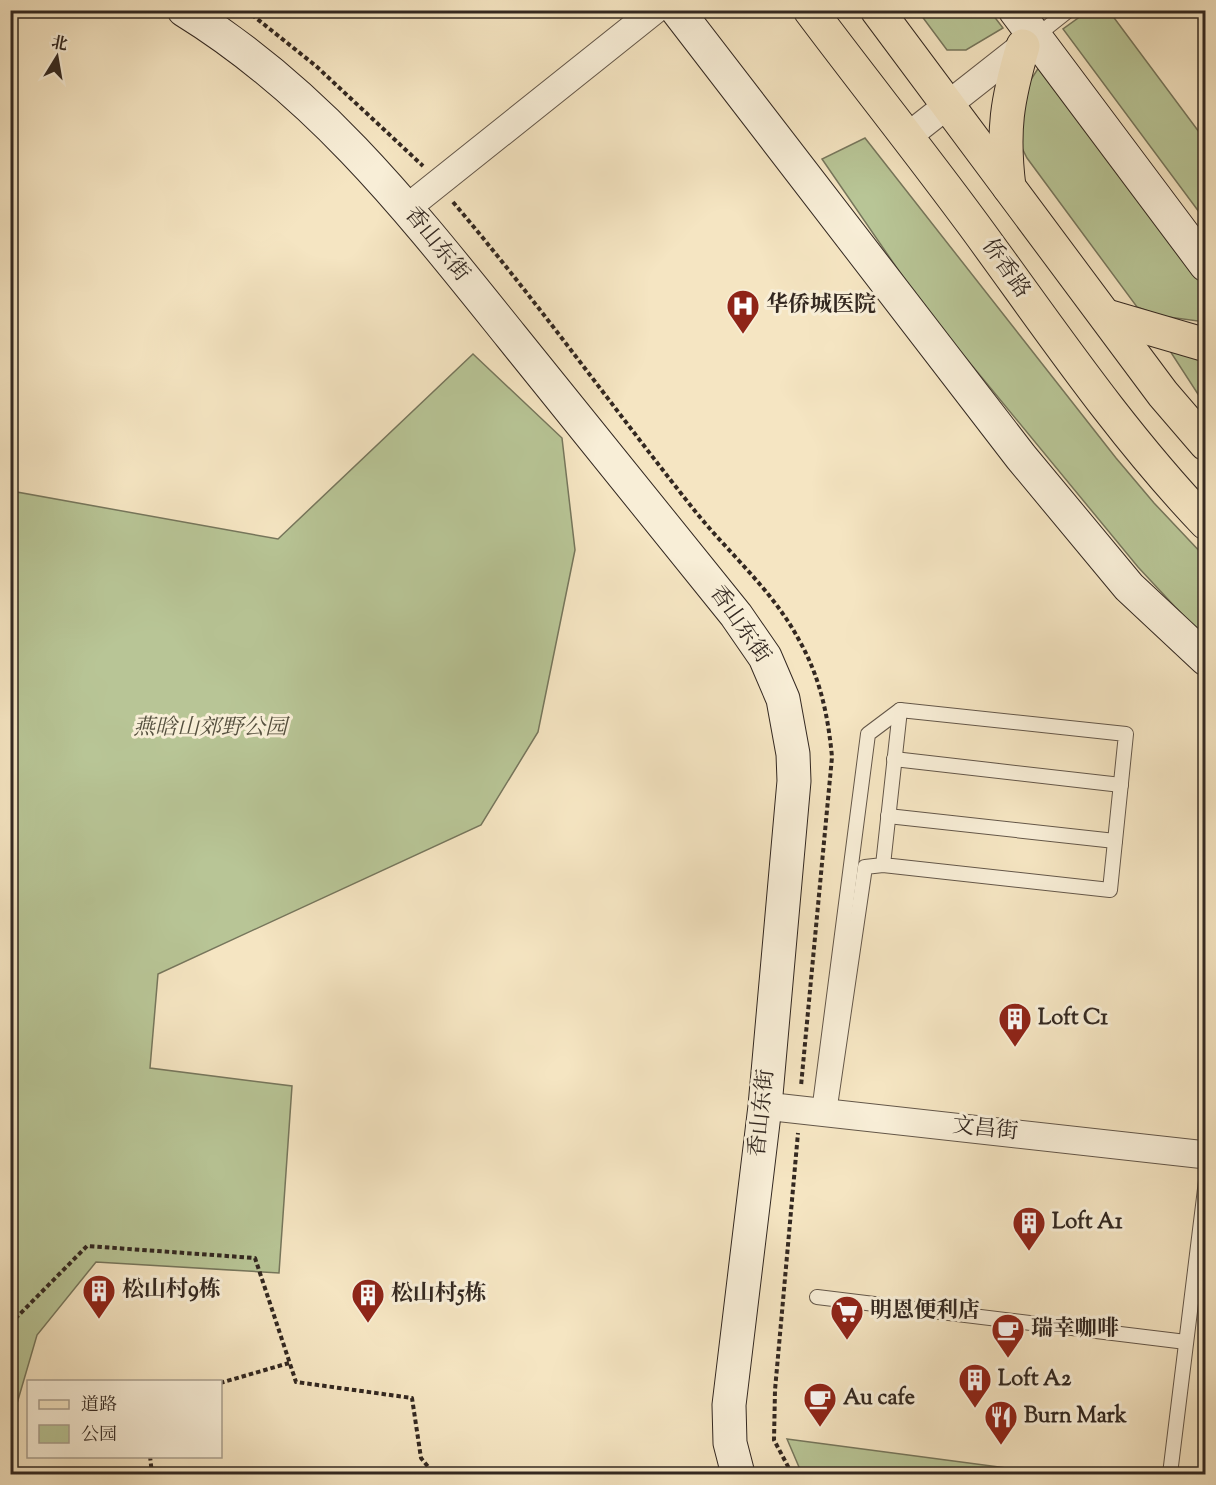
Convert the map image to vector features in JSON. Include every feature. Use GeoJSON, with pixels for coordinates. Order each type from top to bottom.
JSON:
{"type":"FeatureCollection","features":[{"type":"Feature","properties":{"kind":"main road","name":"侨香路"},"geometry":{"type":"LineString","coordinates":[[810,10],[974,224],[1048,328],[1164,479],[1206,523]]}},
{"type":"Feature","properties":{"kind":"main road"},"geometry":{"type":"LineString","coordinates":[[877,10],[1163,394],[1206,444]]}},
{"type":"Feature","properties":{"kind":"main road"},"geometry":{"type":"LineString","coordinates":[[1012,190],[1005,153],[1005,120],[1029,42]]}},
{"type":"Feature","properties":{"kind":"main road"},"geometry":{"type":"LineString","coordinates":[[974,224],[1012,190]]}},
{"type":"Feature","properties":{"kind":"main road"},"geometry":{"type":"LineString","coordinates":[[1107,316],[1206,345]]}},
{"type":"Feature","properties":{"kind":"street","name":"香山东街"},"geometry":{"type":"LineString","coordinates":[[184,10],[229,40],[287,85],[407,208],[736,615],[765,657],[775,679],[785,708],[794,754],[794,807],[765,1106],[729,1404],[730,1443],[738,1474]]}},
{"type":"Feature","properties":{"kind":"street"},"geometry":{"type":"LineString","coordinates":[[407,208],[655,10]]}},
{"type":"Feature","properties":{"kind":"street"},"geometry":{"type":"LineString","coordinates":[[677,10],[1021,457],[1129,587],[1206,659]]}},
{"type":"Feature","properties":{"kind":"street"},"geometry":{"type":"LineString","coordinates":[[1015,10],[1029,42],[1206,265]]}},
{"type":"Feature","properties":{"kind":"street"},"geometry":{"type":"LineString","coordinates":[[906,137],[1029,42]]}},
{"type":"Feature","properties":{"kind":"street","name":"文昌街"},"geometry":{"type":"LineString","coordinates":[[765,1106],[1206,1155]]}},
{"type":"Feature","properties":{"kind":"lane"},"geometry":{"type":"LineString","coordinates":[[1029,42],[1069,10]]}},
{"type":"Feature","properties":{"kind":"lane"},"geometry":{"type":"LineString","coordinates":[[883,865],[900,710]]}},
{"type":"Feature","properties":{"kind":"lane"},"geometry":{"type":"LineString","coordinates":[[900,710],[1126,734],[1110,890],[883,865],[865,867],[816,1111],[868,734],[900,710]]}},
{"type":"Feature","properties":{"kind":"lane"},"geometry":{"type":"LineString","coordinates":[[894,759],[1120,785]]}},
{"type":"Feature","properties":{"kind":"lane"},"geometry":{"type":"LineString","coordinates":[[888,816],[1115,841]]}},
{"type":"Feature","properties":{"kind":"lane"},"geometry":{"type":"LineString","coordinates":[[1170,1474],[1206,1181]]}},
{"type":"Feature","properties":{"kind":"lane"},"geometry":{"type":"LineString","coordinates":[[817,1297],[1186,1342]]}},
{"type":"Feature","properties":{"kind":"path"},"geometry":{"type":"LineString","coordinates":[[246,10],[316,66],[415,157],[513,273],[692,507],[773,600],[799,639],[817,678],[828,718],[832,757],[816,1111],[775,1390],[774,1440],[792,1474]]}},
{"type":"Feature","properties":{"kind":"path"},"geometry":{"type":"LineString","coordinates":[[10,1324],[87,1246],[255,1258],[296,1382],[412,1398],[421,1458],[434,1474]]}},
{"type":"Feature","properties":{"kind":"path"},"geometry":{"type":"LineString","coordinates":[[222,1382],[289,1363]]}},
{"type":"Feature","properties":{"kind":"path"},"geometry":{"type":"LineString","coordinates":[[150,1458],[152,1474]]}},
{"type":"Feature","properties":{"kind":"green space"},"geometry":{"type":"Polygon","coordinates":[[[918,11],[990,11],[1003,28],[966,50],[947,50],[918,11]]]}},
{"type":"Feature","properties":{"kind":"green space"},"geometry":{"type":"Polygon","coordinates":[[[1088,11],[1109,11],[1205,140],[1205,220],[1063,29],[1088,11]]]}},
{"type":"Feature","properties":{"kind":"green space"},"geometry":{"type":"Polygon","coordinates":[[[1039,67],[1205,286],[1205,322],[1161,316],[1137,307],[1027,158],[1018,140],[1030,81],[1039,67]]]}},
{"type":"Feature","properties":{"kind":"green space"},"geometry":{"type":"Polygon","coordinates":[[[865,138],[1116,458],[1154,503],[1205,557],[1205,639],[1138,567],[923,306],[822,159],[865,138]]]}},
{"type":"Feature","properties":{"kind":"green space"},"geometry":{"type":"Polygon","coordinates":[[[1170,351],[1205,356],[1205,405],[1170,351]]]}},
{"type":"Feature","properties":{"kind":"green space","name":"燕晗山郊野公园"},"geometry":{"type":"Polygon","coordinates":[[[473,354],[562,438],[575,550],[538,732],[481,825],[158,974],[150,1068],[292,1086],[279,1273],[96,1262],[37,1335],[11,1424],[11,491],[278,539],[473,354]]]}},
{"type":"Feature","properties":{"kind":"green space"},"geometry":{"type":"Polygon","coordinates":[[[787,1439],[1052,1474],[802,1474],[787,1439]]]}},
{"type":"Feature","properties":{"kind":"place","name":"华侨城医院"},"geometry":{"type":"Point","coordinates":[743,335]}},
{"type":"Feature","properties":{"kind":"place","name":"Loft C1"},"geometry":{"type":"Point","coordinates":[1015,1048]}},
{"type":"Feature","properties":{"kind":"place","name":"Loft A1"},"geometry":{"type":"Point","coordinates":[1029,1252]}},
{"type":"Feature","properties":{"kind":"place","name":"松山村9栋"},"geometry":{"type":"Point","coordinates":[99,1320]}},
{"type":"Feature","properties":{"kind":"place","name":"松山村5栋"},"geometry":{"type":"Point","coordinates":[368,1324]}},
{"type":"Feature","properties":{"kind":"place","name":"明恩便利店"},"geometry":{"type":"Point","coordinates":[847,1341]}},
{"type":"Feature","properties":{"kind":"place","name":"瑞幸咖啡"},"geometry":{"type":"Point","coordinates":[1008,1359]}},
{"type":"Feature","properties":{"kind":"place","name":"Loft A2"},"geometry":{"type":"Point","coordinates":[975,1409]}},
{"type":"Feature","properties":{"kind":"place","name":"Au cafe"},"geometry":{"type":"Point","coordinates":[820,1428]}},
{"type":"Feature","properties":{"kind":"place","name":"Burn Mark"},"geometry":{"type":"Point","coordinates":[1001,1446]}}]}
